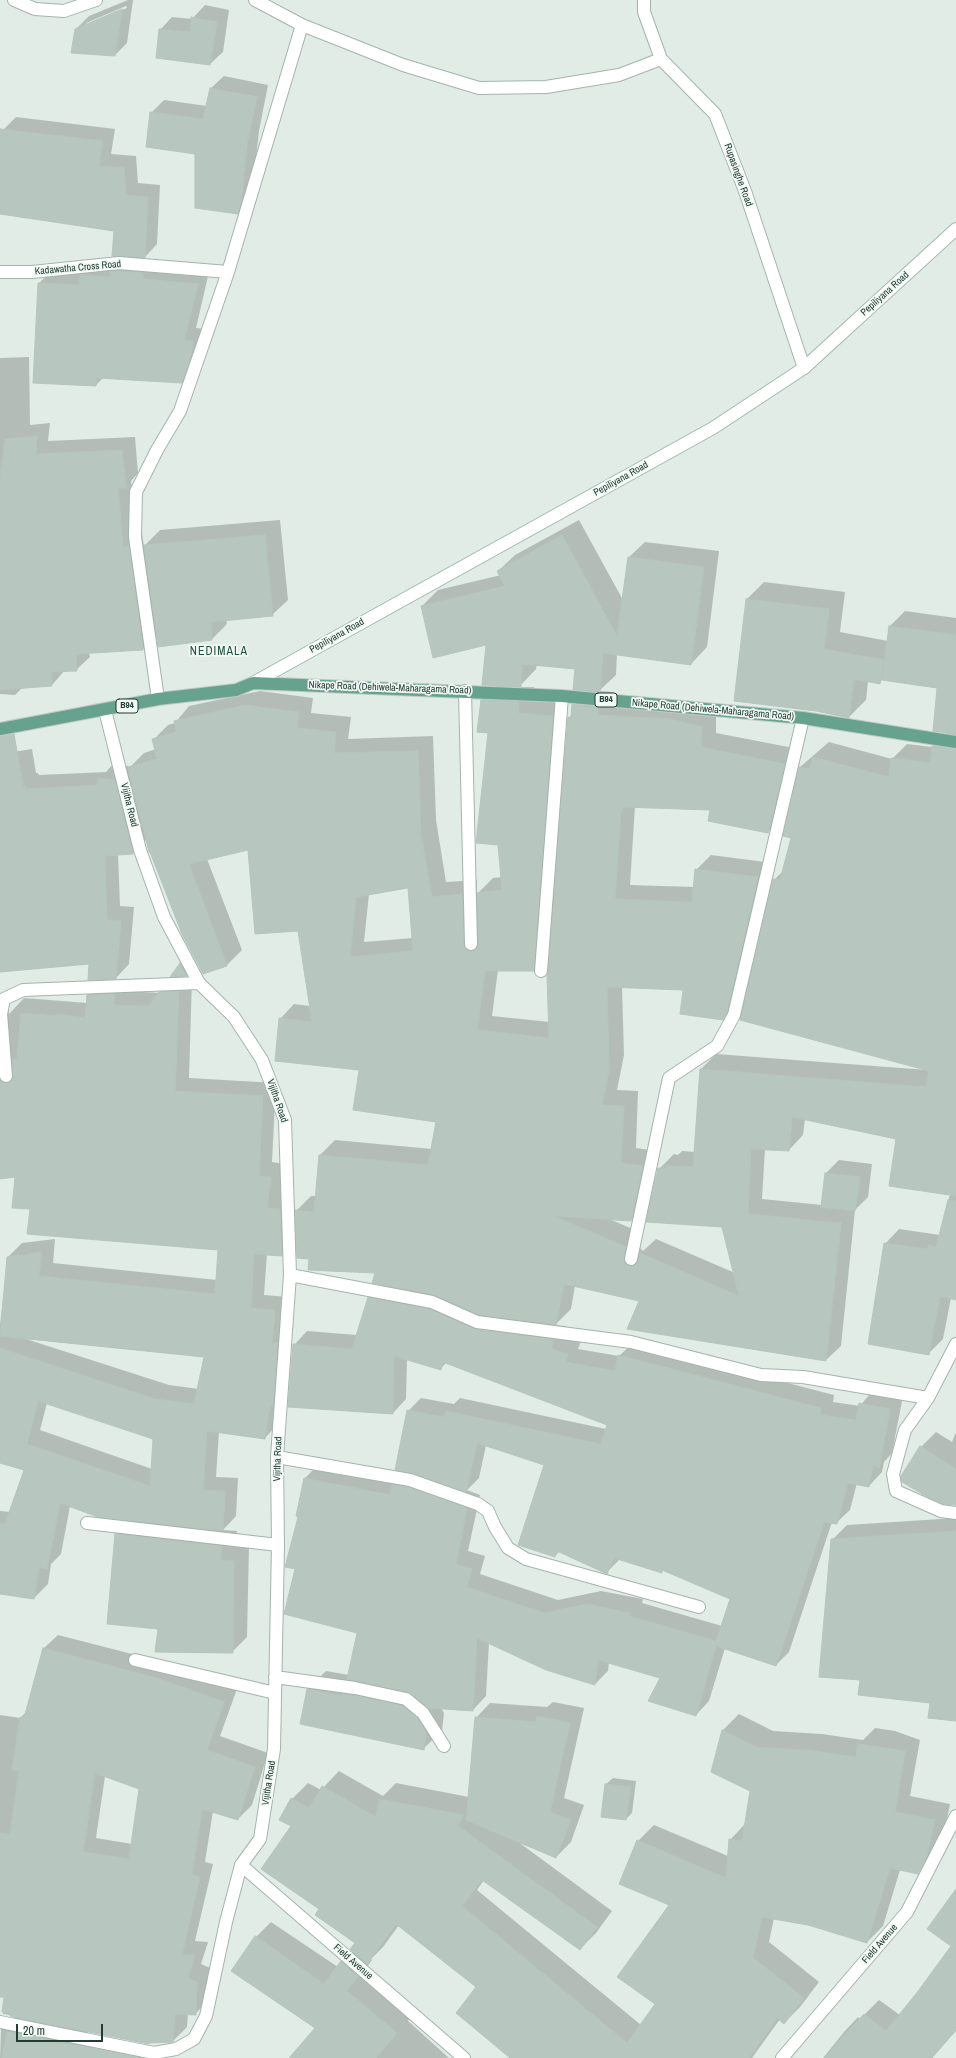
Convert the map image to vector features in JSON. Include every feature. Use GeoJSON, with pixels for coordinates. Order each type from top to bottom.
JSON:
{"type":"FeatureCollection","features":[{"type":"Feature","properties":{"kind":"main road","name":"B94"},"geometry":{"type":"LineString","coordinates":[[0,729],[158,699],[236,690],[253,683]]}},
{"type":"Feature","properties":{"kind":"main road","name":"Nikape Road (Dehiwela-Maharagama Road)"},"geometry":{"type":"LineString","coordinates":[[253,683],[562,696],[803,718],[956,742]]}},
{"type":"Feature","properties":{"kind":"street"},"geometry":{"type":"LineString","coordinates":[[14,0],[35,9],[64,11],[96,0]]}},
{"type":"Feature","properties":{"kind":"street"},"geometry":{"type":"LineString","coordinates":[[255,0],[302,25],[403,65],[479,88],[546,87],[618,75],[660,59]]}},
{"type":"Feature","properties":{"kind":"street","name":"Rupasinghe Road"},"geometry":{"type":"LineString","coordinates":[[644,0],[644,12],[660,59],[715,114],[745,191],[804,368]]}},
{"type":"Feature","properties":{"kind":"street"},"geometry":{"type":"LineString","coordinates":[[158,699],[135,537],[136,492],[157,450],[180,411],[228,272],[302,25]]}},
{"type":"Feature","properties":{"kind":"street","name":"Pepiliyana Road"},"geometry":{"type":"LineString","coordinates":[[253,683],[714,428],[804,368],[956,229]]}},
{"type":"Feature","properties":{"kind":"street","name":"Kadawatha Cross Road"},"geometry":{"type":"LineString","coordinates":[[0,272],[32,272],[119,263],[228,272]]}},
{"type":"Feature","properties":{"kind":"street"},"geometry":{"type":"LineString","coordinates":[[464,691],[471,944]]}},
{"type":"Feature","properties":{"kind":"street"},"geometry":{"type":"LineString","coordinates":[[541,971],[562,696]]}},
{"type":"Feature","properties":{"kind":"street","name":"Vijitha Road"},"geometry":{"type":"LineString","coordinates":[[0,2022],[154,2053],[176,2049],[194,2039],[206,2016],[226,1922],[241,1865],[260,1839],[274,1749],[278,1545],[277,1457],[290,1275],[285,1120],[262,1060],[234,1017],[199,983],[164,917],[140,850],[105,710]]}},
{"type":"Feature","properties":{"kind":"street"},"geometry":{"type":"LineString","coordinates":[[632,1259],[669,1078],[717,1046],[734,1015],[803,718]]}},
{"type":"Feature","properties":{"kind":"street"},"geometry":{"type":"LineString","coordinates":[[6,1076],[0,1014],[4,999],[23,990],[199,983]]}},
{"type":"Feature","properties":{"kind":"street"},"geometry":{"type":"LineString","coordinates":[[290,1275],[432,1302],[477,1322],[631,1342],[761,1375],[803,1377],[928,1398]]}},
{"type":"Feature","properties":{"kind":"street"},"geometry":{"type":"LineString","coordinates":[[956,1344],[928,1398],[905,1430],[893,1474],[896,1491],[941,1511],[956,1513]]}},
{"type":"Feature","properties":{"kind":"street"},"geometry":{"type":"LineString","coordinates":[[277,1457],[410,1480],[478,1504],[488,1511],[495,1527],[508,1548],[526,1559],[699,1607]]}},
{"type":"Feature","properties":{"kind":"street"},"geometry":{"type":"LineString","coordinates":[[87,1523],[278,1545]]}},
{"type":"Feature","properties":{"kind":"street"},"geometry":{"type":"LineString","coordinates":[[135,1660],[275,1693]]}},
{"type":"Feature","properties":{"kind":"street"},"geometry":{"type":"LineString","coordinates":[[275,1677],[355,1688],[406,1699],[423,1713],[444,1746]]}},
{"type":"Feature","properties":{"kind":"street","name":"Field Avenue"},"geometry":{"type":"LineString","coordinates":[[782,2058],[907,1912],[956,1816]]}},
{"type":"Feature","properties":{"kind":"street","name":"Field Avenue"},"geometry":{"type":"LineString","coordinates":[[241,1865],[464,2058]]}},
{"type":"Feature","properties":{"kind":"building"},"geometry":{"type":"Polygon","coordinates":[[[122,9],[115,56],[71,53],[75,29],[122,9]]]}},
{"type":"Feature","properties":{"kind":"building"},"geometry":{"type":"Polygon","coordinates":[[[191,17],[217,22],[210,65],[156,58],[159,29],[190,32],[191,17]]]}},
{"type":"Feature","properties":{"kind":"building"},"geometry":{"type":"Polygon","coordinates":[[[210,88],[257,97],[247,144],[241,203],[238,214],[195,208],[195,154],[146,147],[150,112],[203,119],[210,88]]]}},
{"type":"Feature","properties":{"kind":"building"},"geometry":{"type":"Polygon","coordinates":[[[0,129],[103,141],[99,166],[124,168],[126,195],[148,197],[145,258],[112,256],[114,231],[0,214],[0,129]]]}},
{"type":"Feature","properties":{"kind":"building"},"geometry":{"type":"Polygon","coordinates":[[[110,271],[143,273],[143,279],[198,284],[184,340],[193,341],[191,356],[182,383],[97,378],[96,386],[33,383],[38,283],[79,285],[80,275],[110,277],[110,271]]]}},
{"type":"Feature","properties":{"kind":"building"},"geometry":{"type":"Polygon","coordinates":[[[37,436],[36,454],[122,450],[126,488],[118,488],[123,547],[129,546],[143,650],[76,654],[77,671],[51,672],[52,686],[0,690],[0,479],[5,439],[37,436]]]}},
{"type":"Feature","properties":{"kind":"building"},"geometry":{"type":"Polygon","coordinates":[[[265,535],[273,616],[211,622],[212,640],[158,647],[144,545],[265,535]]]}},
{"type":"Feature","properties":{"kind":"building"},"geometry":{"type":"Polygon","coordinates":[[[562,535],[617,636],[628,557],[704,567],[691,665],[603,653],[600,692],[573,690],[575,669],[522,664],[521,687],[482,685],[486,645],[433,658],[421,606],[505,586],[497,571],[562,535]]]}},
{"type":"Feature","properties":{"kind":"building"},"geometry":{"type":"Polygon","coordinates":[[[746,599],[829,609],[824,649],[884,660],[880,684],[854,679],[849,718],[816,711],[734,701],[746,599]]]}},
{"type":"Feature","properties":{"kind":"building"},"geometry":{"type":"Polygon","coordinates":[[[889,626],[956,635],[956,734],[933,731],[937,688],[882,680],[889,626]]]}},
{"type":"Feature","properties":{"kind":"building"},"geometry":{"type":"Polygon","coordinates":[[[481,700],[519,702],[518,713],[553,716],[534,971],[485,971],[477,1030],[549,1038],[547,975],[568,717],[571,718],[572,704],[598,707],[598,715],[671,719],[702,727],[701,747],[785,764],[768,833],[708,821],[710,810],[623,807],[623,811],[621,811],[615,899],[692,902],[695,869],[758,877],[727,1012],[723,1020],[680,1014],[683,990],[607,987],[609,1070],[602,1105],[624,1106],[621,1163],[643,1166],[631,1221],[554,1216],[626,1247],[624,1261],[629,1266],[637,1264],[640,1253],[739,1296],[722,1227],[646,1222],[658,1168],[666,1169],[666,1166],[693,1167],[700,1069],[926,1087],[929,1071],[740,1020],[773,879],[780,880],[791,838],[783,836],[799,767],[810,769],[813,757],[889,777],[891,758],[930,763],[932,746],[956,749],[956,1196],[889,1186],[896,1139],[792,1117],[789,1151],[751,1149],[748,1214],[841,1223],[826,1361],[627,1329],[639,1301],[564,1284],[556,1325],[479,1315],[434,1295],[372,1283],[375,1273],[308,1270],[309,1259],[297,1258],[295,1210],[314,1212],[319,1155],[428,1165],[436,1122],[353,1110],[359,1070],[275,1061],[279,1018],[312,1022],[298,931],[255,934],[248,850],[189,864],[227,966],[203,974],[182,934],[149,852],[128,767],[157,759],[152,739],[176,732],[174,721],[245,705],[299,712],[297,728],[336,732],[334,753],[418,751],[421,835],[432,897],[462,894],[464,945],[467,950],[472,951],[477,948],[478,944],[477,893],[502,890],[498,845],[476,843],[488,733],[477,732],[481,700]],[[408,888],[356,897],[350,957],[413,951],[408,888]]]}},
{"type":"Feature","properties":{"kind":"building"},"geometry":{"type":"Polygon","coordinates":[[[14,734],[23,786],[25,786],[25,789],[97,785],[98,778],[115,780],[133,854],[105,856],[107,920],[121,921],[116,979],[88,980],[89,964],[0,972],[0,736],[14,734]]]}},
{"type":"Feature","properties":{"kind":"building"},"geometry":{"type":"Polygon","coordinates":[[[180,963],[187,976],[170,977],[180,963]]]}},
{"type":"Feature","properties":{"kind":"building"},"geometry":{"type":"Polygon","coordinates":[[[179,991],[175,1091],[263,1096],[259,1176],[271,1177],[267,1208],[280,1209],[282,1256],[254,1254],[251,1308],[275,1310],[272,1343],[278,1343],[273,1406],[270,1406],[265,1439],[207,1431],[203,1490],[225,1491],[223,1531],[98,1517],[60,1503],[47,1569],[39,1567],[34,1599],[0,1594],[0,1524],[5,1524],[24,1470],[0,1463],[0,1348],[155,1399],[194,1404],[204,1357],[0,1336],[7,1257],[42,1252],[39,1276],[215,1294],[218,1250],[27,1234],[30,1209],[12,1208],[15,1177],[0,1179],[0,1080],[7,1083],[13,1079],[12,1060],[17,1059],[21,1013],[57,1016],[57,1014],[85,1018],[87,995],[115,994],[114,1005],[149,1006],[159,992],[179,991]],[[38,1401],[27,1444],[150,1486],[153,1439],[38,1401]]]}},
{"type":"Feature","properties":{"kind":"building"},"geometry":{"type":"Polygon","coordinates":[[[825,1173],[860,1177],[855,1211],[821,1207],[825,1173]]]}},
{"type":"Feature","properties":{"kind":"building"},"geometry":{"type":"Polygon","coordinates":[[[948,1200],[956,1201],[956,1300],[940,1296],[929,1355],[868,1344],[884,1243],[927,1249],[929,1245],[936,1247],[948,1200]]]}},
{"type":"Feature","properties":{"kind":"building"},"geometry":{"type":"Polygon","coordinates":[[[368,1297],[430,1309],[476,1329],[553,1339],[552,1349],[568,1354],[566,1362],[615,1371],[618,1355],[821,1408],[820,1415],[856,1420],[859,1403],[890,1409],[879,1468],[873,1464],[869,1487],[848,1483],[837,1524],[824,1522],[776,1666],[716,1646],[696,1716],[648,1701],[660,1678],[598,1660],[595,1685],[546,1670],[477,1638],[473,1711],[430,1708],[430,1710],[408,1692],[347,1679],[357,1633],[284,1614],[295,1569],[285,1567],[298,1517],[296,1516],[304,1478],[390,1495],[392,1485],[408,1487],[467,1508],[456,1564],[472,1569],[467,1587],[544,1613],[587,1604],[630,1613],[629,1616],[716,1641],[730,1599],[662,1570],[662,1573],[614,1558],[607,1574],[557,1551],[555,1557],[518,1545],[544,1465],[477,1443],[466,1492],[412,1473],[395,1470],[407,1410],[444,1417],[446,1411],[601,1444],[607,1425],[443,1362],[441,1370],[394,1356],[393,1414],[288,1407],[293,1344],[352,1349],[368,1297]]]}},
{"type":"Feature","properties":{"kind":"building"},"geometry":{"type":"Polygon","coordinates":[[[920,1446],[956,1469],[956,1505],[943,1504],[902,1482],[901,1476],[920,1446]]]}},
{"type":"Feature","properties":{"kind":"building"},"geometry":{"type":"Polygon","coordinates":[[[956,1531],[956,1721],[928,1718],[930,1703],[858,1695],[860,1680],[819,1677],[831,1539],[956,1531]]]}},
{"type":"Feature","properties":{"kind":"building"},"geometry":{"type":"Polygon","coordinates":[[[115,1534],[222,1546],[221,1560],[234,1561],[233,1653],[155,1652],[158,1629],[107,1624],[115,1534]]]}},
{"type":"Feature","properties":{"kind":"building"},"geometry":{"type":"Polygon","coordinates":[[[43,1648],[157,1678],[224,1702],[207,1750],[255,1767],[238,1820],[202,1809],[192,1875],[200,1877],[182,1955],[195,1955],[188,1978],[197,1982],[196,2015],[175,2014],[173,2042],[149,2044],[10,2016],[10,2013],[2,2012],[4,1997],[0,1997],[0,1833],[10,1834],[19,1771],[12,1770],[20,1717],[24,1718],[43,1648]],[[95,1773],[83,1852],[129,1859],[139,1789],[95,1773]]]}},
{"type":"Feature","properties":{"kind":"building"},"geometry":{"type":"Polygon","coordinates":[[[307,1689],[343,1696],[343,1694],[354,1695],[403,1706],[417,1718],[426,1732],[424,1750],[300,1724],[307,1689]]]}},
{"type":"Feature","properties":{"kind":"building"},"geometry":{"type":"Polygon","coordinates":[[[537,1716],[570,1723],[550,1812],[571,1820],[556,1858],[466,1820],[475,1717],[536,1722],[537,1716]]]}},
{"type":"Feature","properties":{"kind":"building"},"geometry":{"type":"Polygon","coordinates":[[[722,1730],[756,1747],[805,1750],[856,1757],[858,1744],[905,1751],[895,1812],[935,1820],[927,1856],[918,1874],[890,1868],[867,1943],[808,1925],[762,1917],[753,1958],[804,1998],[784,2024],[777,2018],[749,2058],[510,2058],[456,2013],[476,1987],[396,1924],[367,1964],[350,1949],[355,1943],[315,1915],[319,1909],[261,1869],[291,1826],[279,1820],[291,1798],[309,1808],[322,1786],[376,1817],[379,1799],[464,1815],[458,1826],[597,1927],[580,1950],[482,1880],[462,1906],[627,2043],[655,2004],[617,1977],[669,1905],[619,1884],[637,1840],[726,1878],[729,1839],[742,1841],[750,1791],[711,1772],[722,1730]]]}},
{"type":"Feature","properties":{"kind":"building"},"geometry":{"type":"Polygon","coordinates":[[[605,1784],[631,1787],[626,1820],[601,1817],[605,1784]]]}},
{"type":"Feature","properties":{"kind":"building"},"geometry":{"type":"Polygon","coordinates":[[[956,1889],[956,2030],[932,2058],[824,2058],[864,2014],[886,2031],[919,1990],[951,1946],[927,1929],[956,1889]]]}},
{"type":"Feature","properties":{"kind":"building"},"geometry":{"type":"Polygon","coordinates":[[[255,1936],[324,1984],[341,1961],[358,1976],[347,1991],[397,2033],[376,2058],[289,2058],[315,2028],[231,1971],[255,1936]]]}},
{"type":"Feature","properties":{"kind":"building"},"geometry":{"type":"Polygon","coordinates":[[[7,2031],[141,2058],[2,2058],[7,2031]]]}},
{"type":"Feature","properties":{"kind":"district","name":"NEDIMALA"},"geometry":{"type":"Point","coordinates":[219,652]}}]}
